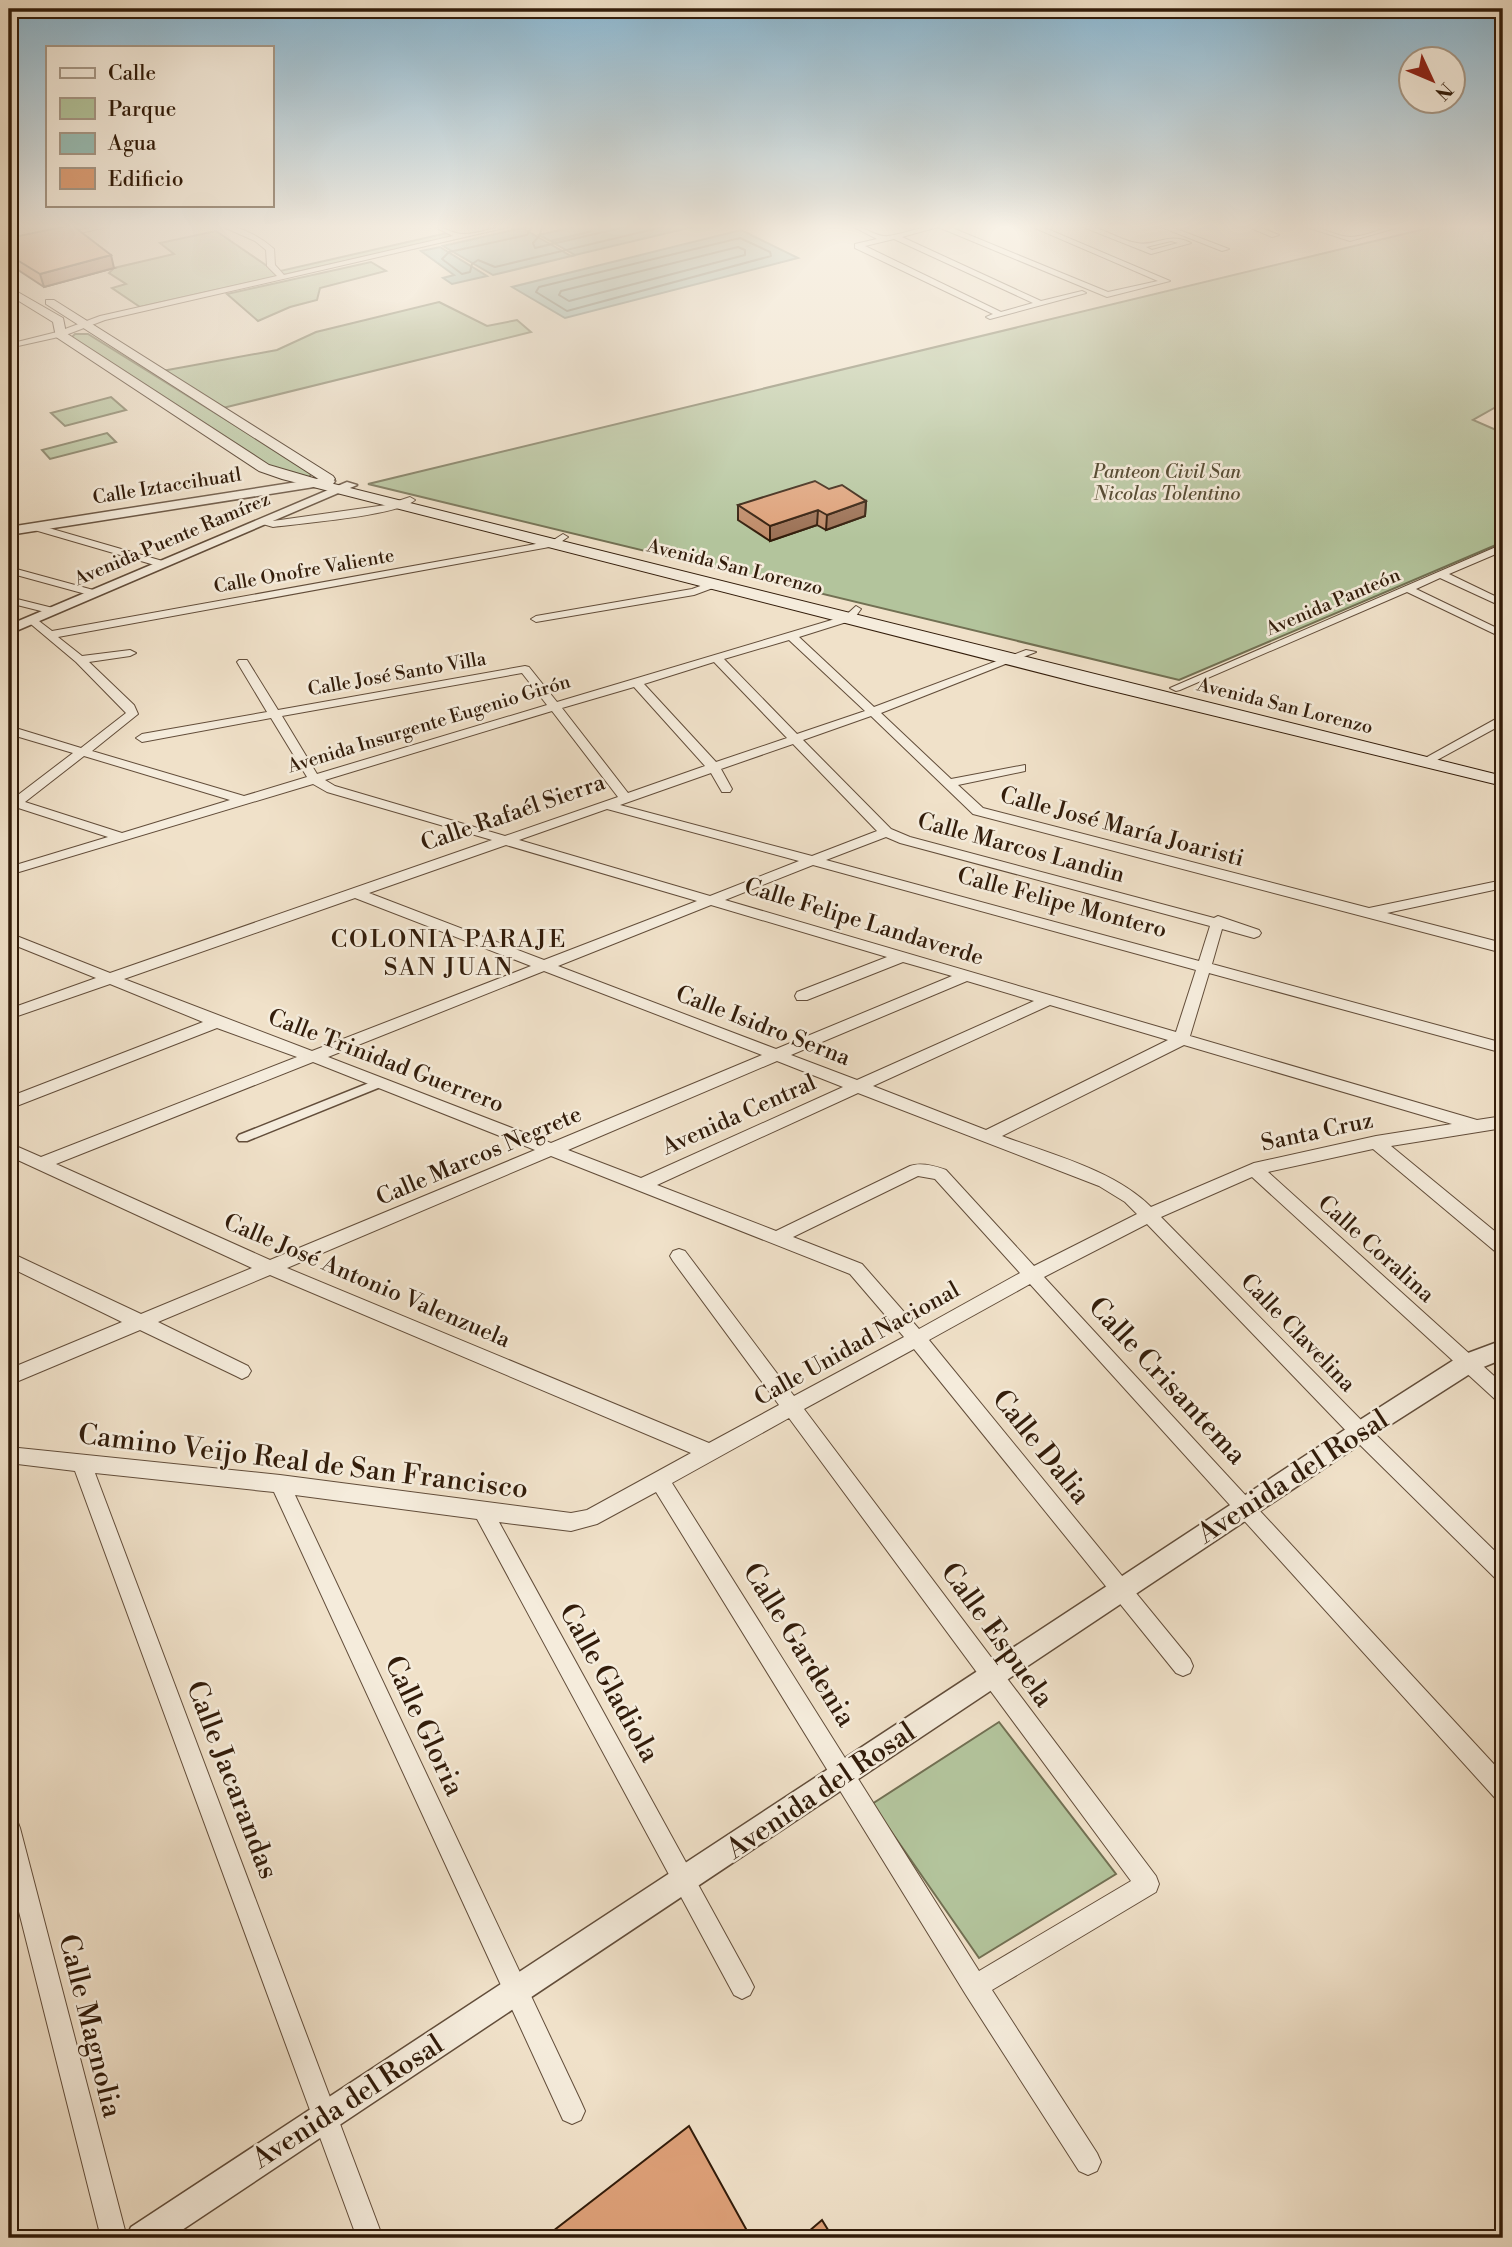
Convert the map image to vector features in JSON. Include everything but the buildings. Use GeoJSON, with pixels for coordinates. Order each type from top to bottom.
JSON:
{"type":"FeatureCollection","features":[{"type":"Feature","properties":{"kind":"main road","name":"Avenida San Lorenzo"},"geometry":{"type":"LineString","coordinates":[[96,330],[335,485]]}},
{"type":"Feature","properties":{"kind":"main road","name":"Avenida San Lorenzo"},"geometry":{"type":"LineString","coordinates":[[60,331],[264,468],[1023,656],[1503,781]]}},
{"type":"Feature","properties":{"kind":"main road","name":"Avenida San Lorenzo"},"geometry":{"type":"LineString","coordinates":[[559,540],[717,583],[852,613]]}},
{"type":"Feature","properties":{"kind":"main road","name":"Avenida San Lorenzo"},"geometry":{"type":"LineString","coordinates":[[1023,656],[1176,688],[1503,768]]}},
{"type":"Feature","properties":{"kind":"street"},"geometry":{"type":"LineString","coordinates":[[9,346],[64,330]]}},
{"type":"Feature","properties":{"kind":"street"},"geometry":{"type":"LineString","coordinates":[[9,340],[60,331]]}},
{"type":"Feature","properties":{"kind":"street"},"geometry":{"type":"LineString","coordinates":[[258,491],[272,480],[264,468]]}},
{"type":"Feature","properties":{"kind":"street","name":"Calle Iztaccihuatl"},"geometry":{"type":"LineString","coordinates":[[9,531],[258,491],[335,485]]}},
{"type":"Feature","properties":{"kind":"street","name":"Avenida Puente Ramírez"},"geometry":{"type":"LineString","coordinates":[[9,630],[261,523],[335,485]]}},
{"type":"Feature","properties":{"kind":"street"},"geometry":{"type":"LineString","coordinates":[[261,523],[273,524],[406,502]]}},
{"type":"Feature","properties":{"kind":"street"},"geometry":{"type":"LineString","coordinates":[[35,527],[162,564]]}},
{"type":"Feature","properties":{"kind":"street","name":"Calle Onofre Valiente"},"geometry":{"type":"LineString","coordinates":[[50,635],[559,540]]}},
{"type":"Feature","properties":{"kind":"street","name":"Avenida Panteón"},"geometry":{"type":"LineString","coordinates":[[1176,688],[1503,547]]}},
{"type":"Feature","properties":{"kind":"street"},"geometry":{"type":"LineString","coordinates":[[9,570],[93,593]]}},
{"type":"Feature","properties":{"kind":"street"},"geometry":{"type":"LineString","coordinates":[[1442,575],[1503,604]]}},
{"type":"Feature","properties":{"kind":"street"},"geometry":{"type":"LineString","coordinates":[[537,619],[694,592],[717,583]]}},
{"type":"Feature","properties":{"kind":"street"},"geometry":{"type":"LineString","coordinates":[[1408,589],[1503,635]]}},
{"type":"Feature","properties":{"kind":"street"},"geometry":{"type":"LineString","coordinates":[[9,600],[53,611]]}},
{"type":"Feature","properties":{"kind":"street","name":"Avenida Insurgente Eugenio Girón"},"geometry":{"type":"LineString","coordinates":[[9,871],[716,658],[852,613]]}},
{"type":"Feature","properties":{"kind":"street"},"geometry":{"type":"LineString","coordinates":[[12,802],[132,714],[80,660],[31,620]]}},
{"type":"Feature","properties":{"kind":"street","name":"Calle José María Joaristi"},"geometry":{"type":"LineString","coordinates":[[791,635],[875,711],[978,811],[1503,948]]}},
{"type":"Feature","properties":{"kind":"street"},"geometry":{"type":"LineString","coordinates":[[80,660],[130,653]]}},
{"type":"Feature","properties":{"kind":"street","name":"Calle Rafaél Sierra"},"geometry":{"type":"LineString","coordinates":[[9,1014],[714,768],[1023,656]]}},
{"type":"Feature","properties":{"kind":"street","name":"Calle Marcos Landin"},"geometry":{"type":"LineString","coordinates":[[716,658],[886,832],[905,840],[1218,921],[1254,933]]}},
{"type":"Feature","properties":{"kind":"street"},"geometry":{"type":"LineString","coordinates":[[243,662],[314,779]]}},
{"type":"Feature","properties":{"kind":"street","name":"Calle José Santo Villa"},"geometry":{"type":"LineString","coordinates":[[142,738],[525,669],[554,706]]}},
{"type":"Feature","properties":{"kind":"street"},"geometry":{"type":"LineString","coordinates":[[636,682],[714,768],[726,789]]}},
{"type":"Feature","properties":{"kind":"street"},"geometry":{"type":"LineString","coordinates":[[554,706],[626,799]]}},
{"type":"Feature","properties":{"kind":"street"},"geometry":{"type":"LineString","coordinates":[[1424,762],[1503,719]]}},
{"type":"Feature","properties":{"kind":"street"},"geometry":{"type":"LineString","coordinates":[[9,730],[243,800]]}},
{"type":"Feature","properties":{"kind":"street"},"geometry":{"type":"LineString","coordinates":[[949,783],[1021,768]]}},
{"type":"Feature","properties":{"kind":"street","name":"Calle Felipe Landaverde"},"geometry":{"type":"LineString","coordinates":[[314,779],[331,789],[1476,1126]]}},
{"type":"Feature","properties":{"kind":"street"},"geometry":{"type":"LineString","coordinates":[[12,802],[121,837]]}},
{"type":"Feature","properties":{"kind":"street","name":"Calle Felipe Montero"},"geometry":{"type":"LineString","coordinates":[[607,805],[1503,1048]]}},
{"type":"Feature","properties":{"kind":"street"},"geometry":{"type":"LineString","coordinates":[[41,1163],[886,832]]}},
{"type":"Feature","properties":{"kind":"street"},"geometry":{"type":"LineString","coordinates":[[1370,913],[1503,884]]}},
{"type":"Feature","properties":{"kind":"street","name":"Calle Isidro Serna"},"geometry":{"type":"LineString","coordinates":[[353,892],[539,966],[989,1135],[1105,1182],[1131,1197],[1149,1215]]}},
{"type":"Feature","properties":{"kind":"street"},"geometry":{"type":"LineString","coordinates":[[989,1135],[1181,1040],[1218,921]]}},
{"type":"Feature","properties":{"kind":"street","name":"Calle Trinidad Guerrero"},"geometry":{"type":"LineString","coordinates":[[9,938],[217,1022],[314,1057],[856,1269],[917,1339]]}},
{"type":"Feature","properties":{"kind":"street"},"geometry":{"type":"LineString","coordinates":[[802,996],[902,957]]}},
{"type":"Feature","properties":{"kind":"street","name":"Calle Marcos Negrete"},"geometry":{"type":"LineString","coordinates":[[11,1374],[966,976]]}},
{"type":"Feature","properties":{"kind":"street","name":"Avenida Central"},"geometry":{"type":"LineString","coordinates":[[641,1185],[1047,1001]]}},
{"type":"Feature","properties":{"kind":"street"},"geometry":{"type":"LineString","coordinates":[[9,1103],[217,1022]]}},
{"type":"Feature","properties":{"kind":"street"},"geometry":{"type":"LineString","coordinates":[[243,1138],[380,1083]]}},
{"type":"Feature","properties":{"kind":"street","name":"Santa Cruz"},"geometry":{"type":"LineString","coordinates":[[1149,1215],[1254,1168],[1376,1142],[1503,1122]]}},
{"type":"Feature","properties":{"kind":"street"},"geometry":{"type":"LineString","coordinates":[[1376,1142],[1503,1248]]}},
{"type":"Feature","properties":{"kind":"street","name":"Calle José Antonio Valenzuela"},"geometry":{"type":"LineString","coordinates":[[9,1149],[270,1268],[710,1452]]}},
{"type":"Feature","properties":{"kind":"street","name":"Calle Coralina"},"geometry":{"type":"LineString","coordinates":[[1254,1168],[1503,1395]]}},
{"type":"Feature","properties":{"kind":"street","name":"Calle Crisantema"},"geometry":{"type":"LineString","coordinates":[[778,1237],[916,1170],[940,1174],[1503,1790]]}},
{"type":"Feature","properties":{"kind":"street","name":"Calle Unidad Nacional"},"geometry":{"type":"LineString","coordinates":[[590,1518],[1032,1275],[1149,1215]]}},
{"type":"Feature","properties":{"kind":"street","name":"Calle Clavelina"},"geometry":{"type":"LineString","coordinates":[[1149,1215],[1360,1432],[1503,1572]]}},
{"type":"Feature","properties":{"kind":"street","name":"Calle Espuela"},"geometry":{"type":"LineString","coordinates":[[679,1256],[793,1407],[990,1679],[1148,1884],[974,1987]]}},
{"type":"Feature","properties":{"kind":"street"},"geometry":{"type":"LineString","coordinates":[[9,1259],[242,1371]]}},
{"type":"Feature","properties":{"kind":"street","name":"Calle Dalia"},"geometry":{"type":"LineString","coordinates":[[917,1339],[1183,1666]]}},
{"type":"Feature","properties":{"kind":"street","name":"Avenida del Rosal"},"geometry":{"type":"LineString","coordinates":[[142,2238],[686,1881],[1360,1432],[1468,1363],[1503,1349]]}},
{"type":"Feature","properties":{"kind":"street","name":"Camino Veijo Real de San Francisco"},"geometry":{"type":"LineString","coordinates":[[9,1455],[280,1484],[484,1513],[571,1522],[590,1518]]}},
{"type":"Feature","properties":{"kind":"street","name":"Calle Jacarandas"},"geometry":{"type":"LineString","coordinates":[[82,1464],[370,2238]]}},
{"type":"Feature","properties":{"kind":"street","name":"Calle Gardenia"},"geometry":{"type":"LineString","coordinates":[[659,1480],[845,1774],[974,1987],[1088,2162]]}},
{"type":"Feature","properties":{"kind":"street","name":"Calle Gloria"},"geometry":{"type":"LineString","coordinates":[[280,1484],[572,2111]]}},
{"type":"Feature","properties":{"kind":"street","name":"Calle Gladiola"},"geometry":{"type":"LineString","coordinates":[[484,1513],[742,1987]]}},
{"type":"Feature","properties":{"kind":"street","name":"Calle Magnolia"},"geometry":{"type":"LineString","coordinates":[[9,1828],[114,2238]]}},
{"type":"Feature","properties":{"kind":"green space"},"geometry":{"type":"Polygon","coordinates":[[[529,330],[531,332],[223,408],[162,371],[277,350],[316,332],[529,330]]]}},
{"type":"Feature","properties":{"kind":"green space","name":"Panteon Civil San Nicolas Tolentino"},"geometry":{"type":"Polygon","coordinates":[[[1007,330],[1503,330],[1503,403],[1473,420],[1503,433],[1503,542],[1179,680],[368,484],[1007,330]]]}},
{"type":"Feature","properties":{"kind":"green space"},"geometry":{"type":"Polygon","coordinates":[[[75,334],[88,334],[312,473],[309,477],[283,475],[71,338],[75,334]]]}},
{"type":"Feature","properties":{"kind":"green space"},"geometry":{"type":"Polygon","coordinates":[[[111,397],[126,410],[65,426],[51,413],[111,397]]]}},
{"type":"Feature","properties":{"kind":"green space"},"geometry":{"type":"Polygon","coordinates":[[[107,433],[116,442],[50,459],[42,450],[107,433]]]}},
{"type":"Feature","properties":{"kind":"green space"},"geometry":{"type":"Polygon","coordinates":[[[999,1722],[1116,1874],[979,1958],[872,1804],[999,1722]]]}},
{"type":"Feature","properties":{"kind":"district","name":"COLONIA PARAJE SAN JUAN"},"geometry":{"type":"Point","coordinates":[449,954]}}]}
